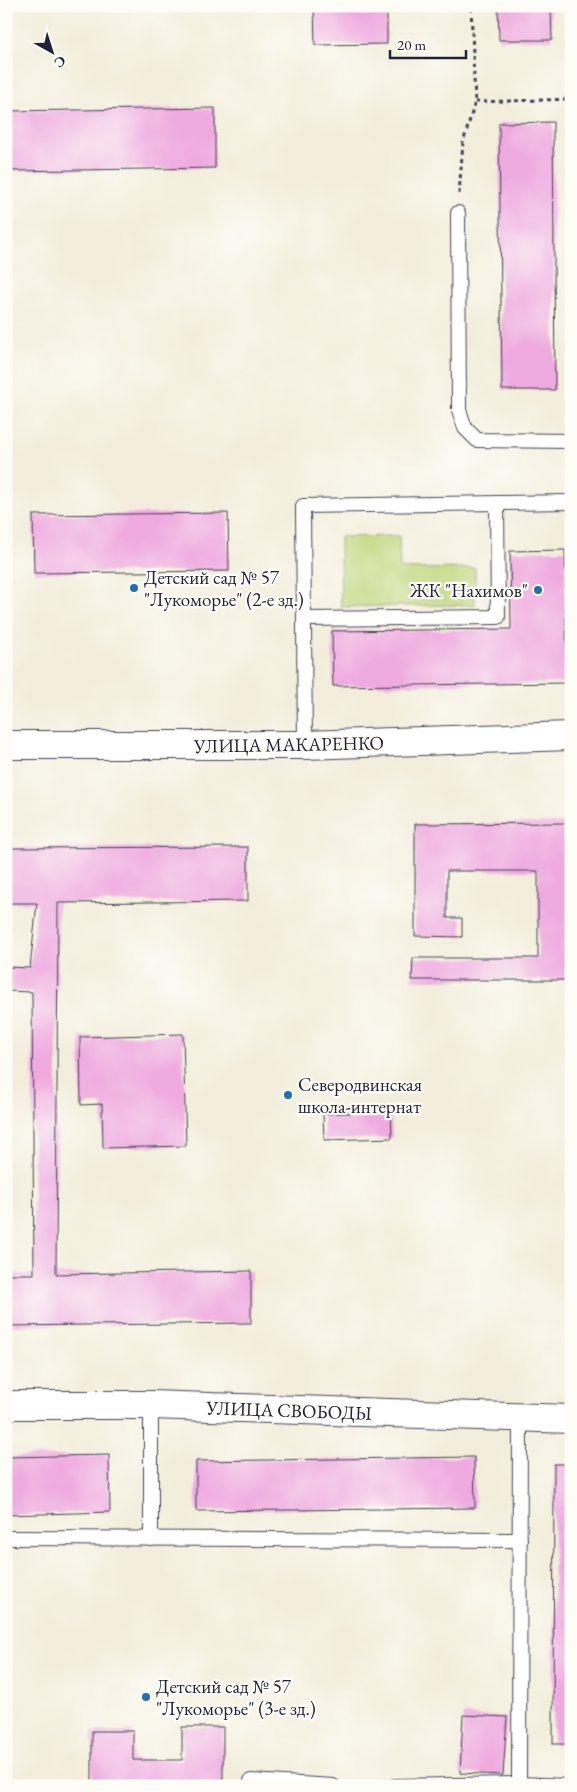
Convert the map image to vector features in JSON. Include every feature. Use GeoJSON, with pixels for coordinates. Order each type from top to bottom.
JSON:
{"type":"FeatureCollection","features":[{"type":"Feature","properties":{"kind":"street","name":"УЛИЦА МАКАРЕНКО"},"geometry":{"type":"LineString","coordinates":[[6,745],[305,745],[571,736]]}},
{"type":"Feature","properties":{"kind":"street","name":"УЛИЦА СВОБОДЫ"},"geometry":{"type":"LineString","coordinates":[[6,1404],[151,1405],[571,1419]]}},
{"type":"Feature","properties":{"kind":"lane"},"geometry":{"type":"LineString","coordinates":[[458,213],[460,410],[465,428],[477,440],[571,441]]}},
{"type":"Feature","properties":{"kind":"lane"},"geometry":{"type":"LineString","coordinates":[[305,745],[302,506],[571,502]]}},
{"type":"Feature","properties":{"kind":"lane"},"geometry":{"type":"LineString","coordinates":[[304,619],[498,617],[497,503]]}},
{"type":"Feature","properties":{"kind":"lane"},"geometry":{"type":"LineString","coordinates":[[151,1405],[151,1539]]}},
{"type":"Feature","properties":{"kind":"lane"},"geometry":{"type":"LineString","coordinates":[[519,1785],[520,1417]]}},
{"type":"Feature","properties":{"kind":"lane"},"geometry":{"type":"LineString","coordinates":[[6,1538],[520,1540]]}},
{"type":"Feature","properties":{"kind":"lane"},"geometry":{"type":"LineString","coordinates":[[251,1786],[251,1781],[333,1786]]}},
{"type":"Feature","properties":{"kind":"lane"},"geometry":{"type":"LineString","coordinates":[[394,1786],[567,1786]]}},
{"type":"Feature","properties":{"kind":"path"},"geometry":{"type":"LineString","coordinates":[[458,213],[463,142],[475,102],[472,6]]}},
{"type":"Feature","properties":{"kind":"path"},"geometry":{"type":"LineString","coordinates":[[475,102],[571,99]]}},
{"type":"Feature","properties":{"kind":"green space"},"geometry":{"type":"Polygon","coordinates":[[[399,536],[400,569],[475,568],[475,605],[341,607],[340,537],[399,536]]]}},
{"type":"Feature","properties":{"kind":"building"},"geometry":{"type":"Polygon","coordinates":[[[314,6],[387,6],[387,44],[315,45],[314,6]]]}},
{"type":"Feature","properties":{"kind":"building"},"geometry":{"type":"Polygon","coordinates":[[[498,6],[551,6],[552,40],[499,40],[498,6]]]}},
{"type":"Feature","properties":{"kind":"building"},"geometry":{"type":"Polygon","coordinates":[[[215,108],[215,168],[6,171],[6,111],[215,108]]]}},
{"type":"Feature","properties":{"kind":"building"},"geometry":{"type":"Polygon","coordinates":[[[553,122],[555,390],[502,390],[499,123],[553,122]]]}},
{"type":"Feature","properties":{"kind":"building"},"geometry":{"type":"Polygon","coordinates":[[[228,513],[229,571],[34,573],[33,515],[228,513]]]}},
{"type":"Feature","properties":{"kind":"building","name":"ЖК \"Нахимов\""},"geometry":{"type":"Polygon","coordinates":[[[565,550],[567,683],[333,686],[332,631],[511,629],[510,551],[565,550]]]}},
{"type":"Feature","properties":{"kind":"building"},"geometry":{"type":"Polygon","coordinates":[[[571,823],[571,980],[412,980],[413,958],[538,958],[538,871],[447,871],[447,918],[462,918],[462,937],[415,936],[415,824],[571,823]]]}},
{"type":"Feature","properties":{"kind":"building"},"geometry":{"type":"Polygon","coordinates":[[[248,847],[248,901],[58,903],[56,1274],[251,1271],[251,1323],[6,1326],[6,1274],[34,1274],[32,992],[6,991],[6,967],[30,968],[37,903],[6,903],[6,848],[248,847]]]}},
{"type":"Feature","properties":{"kind":"building"},"geometry":{"type":"Polygon","coordinates":[[[183,1034],[186,1146],[103,1148],[102,1104],[81,1105],[80,1037],[183,1034]]]}},
{"type":"Feature","properties":{"kind":"building"},"geometry":{"type":"Polygon","coordinates":[[[391,1111],[392,1138],[324,1140],[323,1114],[391,1111]]]}},
{"type":"Feature","properties":{"kind":"building"},"geometry":{"type":"Polygon","coordinates":[[[109,1455],[110,1512],[6,1515],[6,1457],[109,1455]]]}},
{"type":"Feature","properties":{"kind":"building"},"geometry":{"type":"Polygon","coordinates":[[[474,1457],[475,1508],[196,1511],[196,1461],[474,1457]]]}},
{"type":"Feature","properties":{"kind":"building"},"geometry":{"type":"Polygon","coordinates":[[[554,1464],[571,1464],[571,1744],[553,1744],[554,1464]]]}},
{"type":"Feature","properties":{"kind":"building"},"geometry":{"type":"Polygon","coordinates":[[[463,1715],[507,1717],[503,1775],[460,1773],[463,1715]]]}},
{"type":"Feature","properties":{"kind":"building"},"geometry":{"type":"Polygon","coordinates":[[[182,1727],[223,1727],[223,1786],[92,1786],[92,1731],[133,1731],[133,1760],[182,1760],[182,1727]]]}},
{"type":"Feature","properties":{"kind":"place","name":"Детский сад № 57 \"Лукоморье\" (2-е зд.)"},"geometry":{"type":"Point","coordinates":[134,588]}},
{"type":"Feature","properties":{"kind":"place","name":"ЖК \"Нахимов\""},"geometry":{"type":"Point","coordinates":[538,590]}},
{"type":"Feature","properties":{"kind":"place","name":"Северодвинская школа-интернат"},"geometry":{"type":"Point","coordinates":[288,1095]}},
{"type":"Feature","properties":{"kind":"place","name":"Детский сад № 57 \"Лукоморье\" (3-е зд.)"},"geometry":{"type":"Point","coordinates":[146,1697]}}]}
